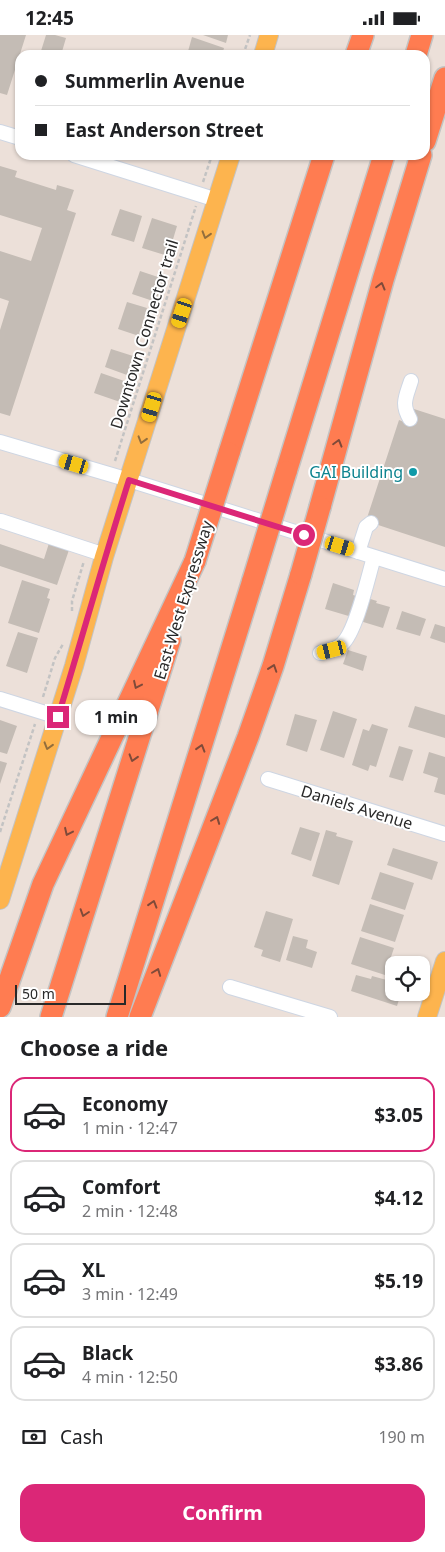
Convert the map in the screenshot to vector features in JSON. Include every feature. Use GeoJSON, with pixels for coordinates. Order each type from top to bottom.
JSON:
{"type":"FeatureCollection","features":[{"type":"Feature","properties":{"kind":"highway"},"geometry":{"type":"LineString","coordinates":[[358,50],[363,35]]}},
{"type":"Feature","properties":{"kind":"highway"},"geometry":{"type":"LineString","coordinates":[[418,50],[422,35]]}},
{"type":"Feature","properties":{"kind":"highway"},"geometry":{"type":"LineString","coordinates":[[430,126],[445,79]]}},
{"type":"Feature","properties":{"kind":"highway","name":"East-West Expressway"},"geometry":{"type":"LineString","coordinates":[[51,1017],[322,160]]}},
{"type":"Feature","properties":{"kind":"highway"},"geometry":{"type":"LineString","coordinates":[[117,1017],[382,160]]}},
{"type":"Feature","properties":{"kind":"highway"},"geometry":{"type":"LineString","coordinates":[[140,1017],[274,666],[302,574],[383,280],[419,160]]}},
{"type":"Feature","properties":{"kind":"highway"},"geometry":{"type":"LineString","coordinates":[[0,1007],[44,884],[195,561]]}},
{"type":"Feature","properties":{"kind":"main road"},"geometry":{"type":"LineString","coordinates":[[264,50],[269,35]]}},
{"type":"Feature","properties":{"kind":"main road"},"geometry":{"type":"LineString","coordinates":[[0,900],[58,717],[105,555],[229,160]]}},
{"type":"Feature","properties":{"kind":"main road"},"geometry":{"type":"LineString","coordinates":[[428,1017],[445,961]]}},
{"type":"Feature","properties":{"kind":"street"},"geometry":{"type":"LineString","coordinates":[[0,132],[15,136]]}},
{"type":"Feature","properties":{"kind":"street"},"geometry":{"type":"LineString","coordinates":[[90,160],[217,200]]}},
{"type":"Feature","properties":{"kind":"street"},"geometry":{"type":"LineString","coordinates":[[410,419],[405,409],[405,399],[411,381]]}},
{"type":"Feature","properties":{"kind":"street"},"geometry":{"type":"LineString","coordinates":[[0,442],[129,480],[445,579]]}},
{"type":"Feature","properties":{"kind":"street"},"geometry":{"type":"LineString","coordinates":[[1,521],[105,555]]}},
{"type":"Feature","properties":{"kind":"street"},"geometry":{"type":"LineString","coordinates":[[358,552],[369,525]]}},
{"type":"Feature","properties":{"kind":"street"},"geometry":{"type":"LineString","coordinates":[[320,653],[332,650],[342,644],[348,636],[354,624],[374,557]]}},
{"type":"Feature","properties":{"kind":"street"},"geometry":{"type":"LineString","coordinates":[[0,699],[58,717]]}},
{"type":"Feature","properties":{"kind":"street","name":"Daniels Avenue"},"geometry":{"type":"LineString","coordinates":[[268,779],[445,834]]}},
{"type":"Feature","properties":{"kind":"street"},"geometry":{"type":"LineString","coordinates":[[230,987],[330,1017]]}},
{"type":"Feature","properties":{"kind":"path"},"geometry":{"type":"LineString","coordinates":[[246,50],[250,35]]}},
{"type":"Feature","properties":{"kind":"path"},"geometry":{"type":"LineString","coordinates":[[203,183],[210,160]]}},
{"type":"Feature","properties":{"kind":"path","name":"Downtown Connector trail"},"geometry":{"type":"LineString","coordinates":[[113,463],[116,460],[196,204]]}},
{"type":"Feature","properties":{"kind":"path"},"geometry":{"type":"LineString","coordinates":[[72,613],[72,601],[88,549]]}},
{"type":"Feature","properties":{"kind":"path"},"geometry":{"type":"LineString","coordinates":[[41,703],[55,658],[64,643]]}},
{"type":"Feature","properties":{"kind":"path"},"geometry":{"type":"LineString","coordinates":[[0,832],[36,718]]}},
{"type":"Feature","properties":{"kind":"building"},"geometry":{"type":"Polygon","coordinates":[[[0,35],[26,35],[21,50],[15,50],[15,70],[7,95],[0,93],[0,35]]]}},
{"type":"Feature","properties":{"kind":"building"},"geometry":{"type":"Polygon","coordinates":[[[46,35],[66,38],[62,50],[41,50],[46,35]]]}},
{"type":"Feature","properties":{"kind":"building"},"geometry":{"type":"Polygon","coordinates":[[[203,35],[228,35],[226,43],[203,35]]]}},
{"type":"Feature","properties":{"kind":"building"},"geometry":{"type":"Polygon","coordinates":[[[192,37],[224,48],[223,50],[188,50],[192,37]]]}},
{"type":"Feature","properties":{"kind":"building"},"geometry":{"type":"Polygon","coordinates":[[[0,166],[17,171],[15,177],[56,190],[57,185],[74,190],[67,210],[76,213],[10,416],[0,413],[0,330],[9,301],[0,298],[0,251],[31,261],[42,228],[0,215],[0,166]]]}},
{"type":"Feature","properties":{"kind":"building"},"geometry":{"type":"Polygon","coordinates":[[[120,209],[142,216],[134,242],[111,235],[120,209]]]}},
{"type":"Feature","properties":{"kind":"building"},"geometry":{"type":"Polygon","coordinates":[[[152,218],[177,226],[168,256],[142,248],[152,218]]]}},
{"type":"Feature","properties":{"kind":"building"},"geometry":{"type":"Polygon","coordinates":[[[140,271],[164,279],[156,302],[132,294],[140,271]]]}},
{"type":"Feature","properties":{"kind":"building"},"geometry":{"type":"Polygon","coordinates":[[[127,302],[147,308],[139,336],[118,329],[127,302]]]}},
{"type":"Feature","properties":{"kind":"building"},"geometry":{"type":"Polygon","coordinates":[[[111,349],[133,356],[127,375],[105,367],[111,349]]]}},
{"type":"Feature","properties":{"kind":"building"},"geometry":{"type":"Polygon","coordinates":[[[101,373],[130,383],[123,403],[94,393],[101,373]]]}},
{"type":"Feature","properties":{"kind":"building","name":"GAI Building"},"geometry":{"type":"Polygon","coordinates":[[[414,409],[445,419],[445,547],[366,521],[399,420],[409,424],[414,409]]]}},
{"type":"Feature","properties":{"kind":"building"},"geometry":{"type":"Polygon","coordinates":[[[50,540],[70,547],[57,585],[0,566],[0,544],[44,559],[50,540]]]}},
{"type":"Feature","properties":{"kind":"building"},"geometry":{"type":"Polygon","coordinates":[[[22,580],[50,589],[47,598],[50,599],[39,633],[8,623],[22,580]]]}},
{"type":"Feature","properties":{"kind":"building"},"geometry":{"type":"Polygon","coordinates":[[[333,583],[354,590],[353,595],[359,597],[352,617],[325,609],[333,583]]]}},
{"type":"Feature","properties":{"kind":"building"},"geometry":{"type":"Polygon","coordinates":[[[367,598],[390,607],[383,628],[360,621],[367,598]]]}},
{"type":"Feature","properties":{"kind":"building"},"geometry":{"type":"Polygon","coordinates":[[[402,611],[426,619],[420,636],[396,629],[402,611]]]}},
{"type":"Feature","properties":{"kind":"building"},"geometry":{"type":"Polygon","coordinates":[[[435,624],[445,627],[445,643],[430,638],[435,624]]]}},
{"type":"Feature","properties":{"kind":"building"},"geometry":{"type":"Polygon","coordinates":[[[18,632],[38,638],[27,673],[6,666],[18,632]]]}},
{"type":"Feature","properties":{"kind":"building"},"geometry":{"type":"Polygon","coordinates":[[[348,650],[367,656],[363,671],[343,664],[348,650]]]}},
{"type":"Feature","properties":{"kind":"building"},"geometry":{"type":"Polygon","coordinates":[[[415,706],[445,715],[445,738],[408,727],[415,706]]]}},
{"type":"Feature","properties":{"kind":"building"},"geometry":{"type":"Polygon","coordinates":[[[333,711],[357,719],[344,758],[320,750],[333,711]]]}},
{"type":"Feature","properties":{"kind":"building"},"geometry":{"type":"Polygon","coordinates":[[[295,714],[317,720],[307,752],[286,745],[295,714]]]}},
{"type":"Feature","properties":{"kind":"building"},"geometry":{"type":"Polygon","coordinates":[[[0,720],[17,726],[7,754],[0,752],[0,720]]]}},
{"type":"Feature","properties":{"kind":"building"},"geometry":{"type":"Polygon","coordinates":[[[372,724],[388,729],[376,767],[370,765],[368,771],[352,765],[363,729],[369,731],[372,724]]]}},
{"type":"Feature","properties":{"kind":"building"},"geometry":{"type":"Polygon","coordinates":[[[399,746],[413,750],[403,781],[389,777],[399,746]]]}},
{"type":"Feature","properties":{"kind":"building"},"geometry":{"type":"Polygon","coordinates":[[[429,752],[445,757],[445,795],[434,792],[438,778],[423,773],[429,752]]]}},
{"type":"Feature","properties":{"kind":"building"},"geometry":{"type":"Polygon","coordinates":[[[0,761],[7,763],[0,784],[0,761]]]}},
{"type":"Feature","properties":{"kind":"building"},"geometry":{"type":"Polygon","coordinates":[[[300,827],[320,833],[311,861],[291,854],[300,827]]]}},
{"type":"Feature","properties":{"kind":"building"},"geometry":{"type":"Polygon","coordinates":[[[326,830],[337,833],[336,836],[353,841],[339,885],[312,876],[326,830]]]}},
{"type":"Feature","properties":{"kind":"building"},"geometry":{"type":"Polygon","coordinates":[[[393,848],[438,862],[432,880],[387,865],[393,848]]]}},
{"type":"Feature","properties":{"kind":"building"},"geometry":{"type":"Polygon","coordinates":[[[380,872],[414,883],[405,910],[371,899],[380,872]]]}},
{"type":"Feature","properties":{"kind":"building"},"geometry":{"type":"Polygon","coordinates":[[[370,904],[404,915],[395,942],[361,931],[370,904]]]}},
{"type":"Feature","properties":{"kind":"building"},"geometry":{"type":"Polygon","coordinates":[[[266,911],[293,919],[280,962],[261,956],[263,950],[254,947],[266,911]]]}},
{"type":"Feature","properties":{"kind":"building"},"geometry":{"type":"Polygon","coordinates":[[[293,936],[308,940],[306,948],[317,952],[312,968],[286,960],[293,936]]]}},
{"type":"Feature","properties":{"kind":"building"},"geometry":{"type":"Polygon","coordinates":[[[360,937],[394,948],[391,956],[385,956],[385,975],[351,964],[360,937]]]}},
{"type":"Feature","properties":{"kind":"building"},"geometry":{"type":"Polygon","coordinates":[[[356,975],[371,979],[372,976],[385,980],[385,1001],[399,1001],[397,1006],[351,991],[356,975]]]}},
{"type":"Feature","properties":{"kind":"place","name":"GAI Building"},"geometry":{"type":"Point","coordinates":[413,472]}},
{"type":"Feature","properties":{"kind":"route"},"geometry":{"type":"LineString","coordinates":[[58,717],[104,557],[129,480],[304,535]]}}]}
